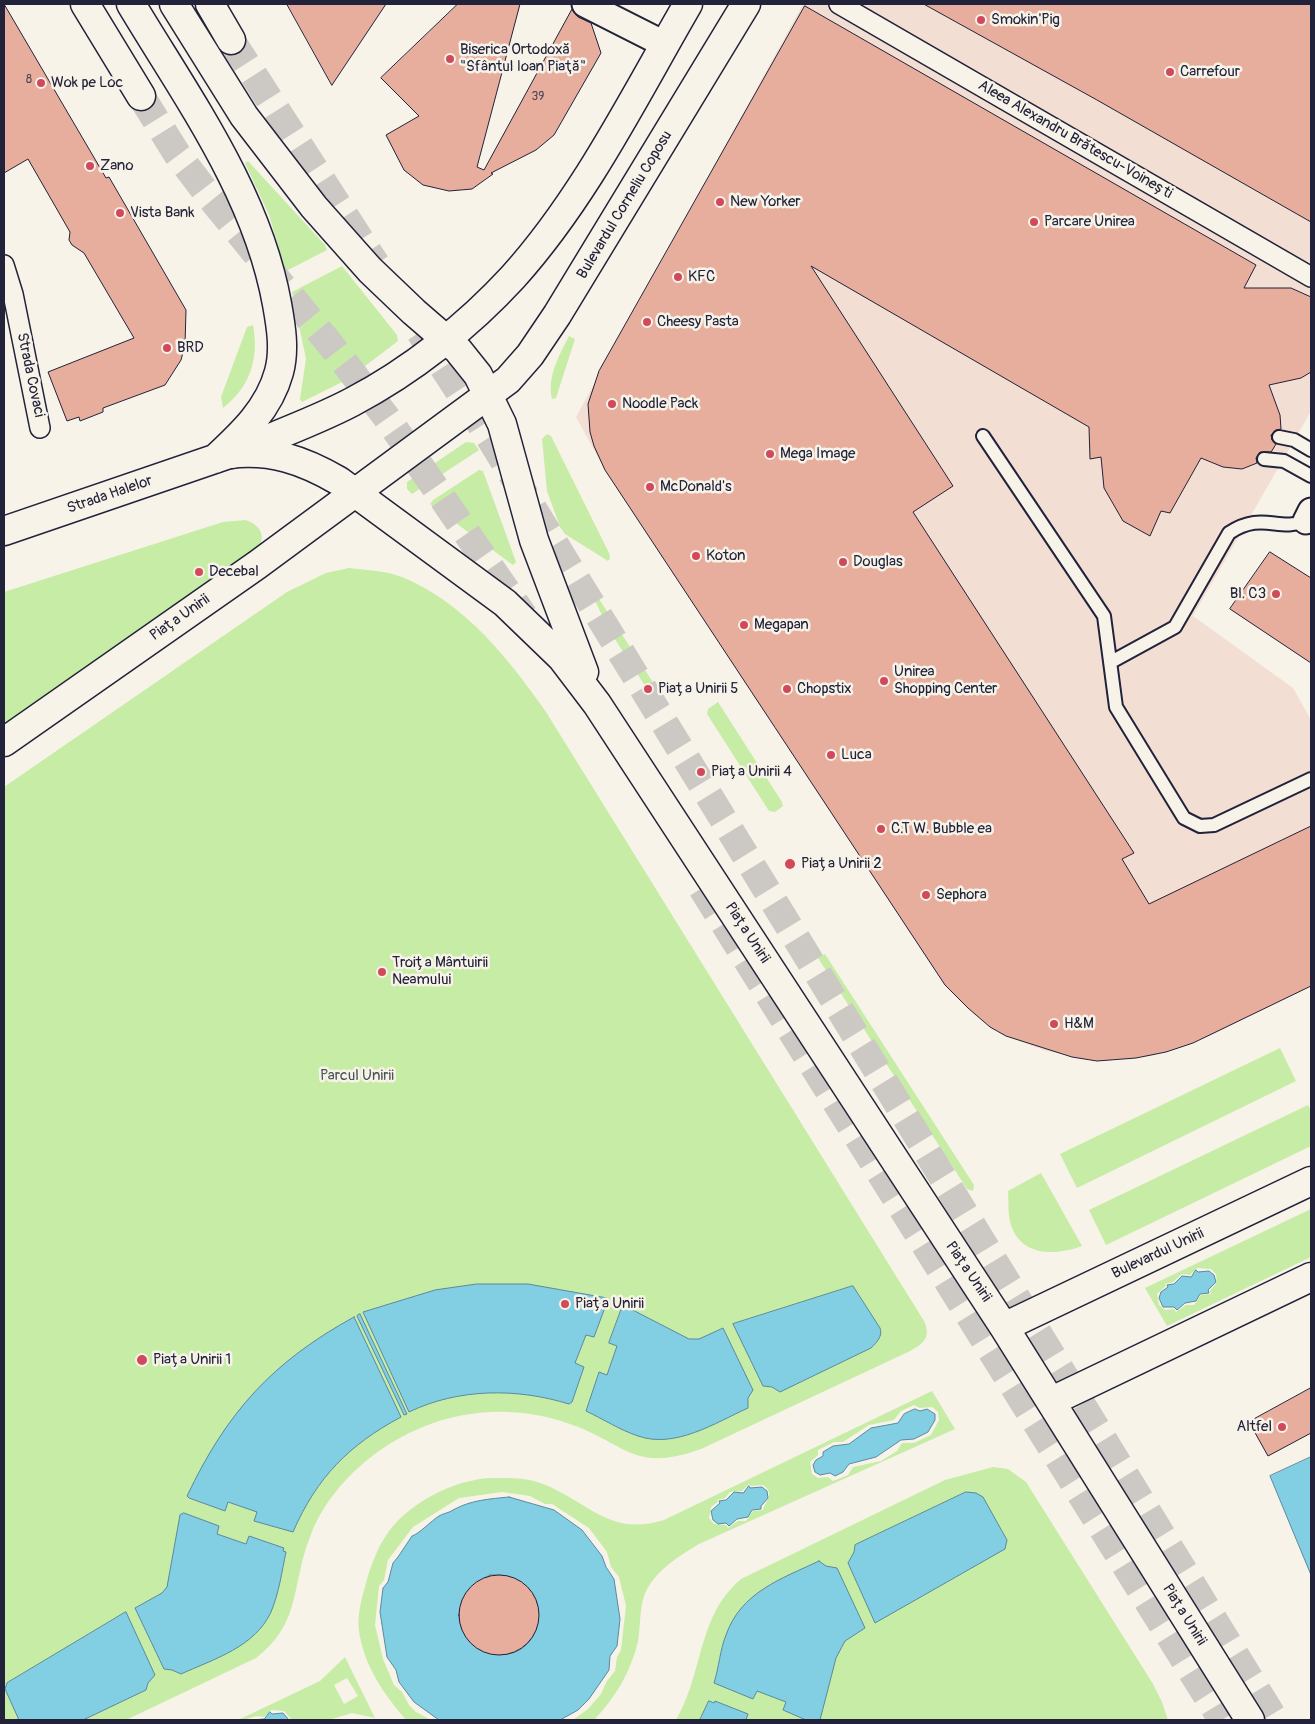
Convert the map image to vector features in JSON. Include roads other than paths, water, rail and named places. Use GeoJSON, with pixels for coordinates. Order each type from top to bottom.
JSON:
{"type":"FeatureCollection","features":[{"type":"Feature","properties":{"kind":"main road"},"geometry":{"type":"LineString","coordinates":[[85,4],[141,96]]}},
{"type":"Feature","properties":{"kind":"main road"},"geometry":{"type":"LineString","coordinates":[[131,4],[216,143],[231,172],[268,261],[277,304],[281,349],[279,371],[273,388],[264,406],[250,425],[222,457]]}},
{"type":"Feature","properties":{"kind":"main road","name":"Piața Unirii"},"geometry":{"type":"LineString","coordinates":[[174,4],[238,108],[286,172],[370,270],[414,312],[446,338],[469,362],[490,395],[502,424],[534,540],[572,646],[597,704]]}},
{"type":"Feature","properties":{"kind":"main road"},"geometry":{"type":"LineString","coordinates":[[210,4],[232,40]]}},
{"type":"Feature","properties":{"kind":"main road"},"geometry":{"type":"LineString","coordinates":[[222,457],[352,402],[389,380],[446,338],[479,310],[513,277],[541,242],[593,168],[688,4]]}},
{"type":"Feature","properties":{"kind":"main road","name":"Bulevardul Corneliu Coposu"},"geometry":{"type":"LineString","coordinates":[[490,395],[520,367],[552,323],[633,193],[746,4]]}},
{"type":"Feature","properties":{"kind":"main road","name":"Piața Unirii"},"geometry":{"type":"LineString","coordinates":[[4,742],[356,493],[490,395]]}},
{"type":"Feature","properties":{"kind":"main road","name":"Piața Unirii"},"geometry":{"type":"LineString","coordinates":[[222,457],[263,452],[299,460],[314,467],[356,493],[505,603],[562,658],[597,704],[1052,1401],[1250,1720]]}},
{"type":"Feature","properties":{"kind":"main road","name":"Strada Halelor"},"geometry":{"type":"LineString","coordinates":[[4,531],[222,457]]}},
{"type":"Feature","properties":{"kind":"main road","name":"Bulevardul Unirii"},"geometry":{"type":"LineString","coordinates":[[1004,1327],[1311,1181]]}},
{"type":"Feature","properties":{"kind":"main road"},"geometry":{"type":"LineString","coordinates":[[1052,1401],[1311,1277]]}},
{"type":"Feature","properties":{"kind":"street"},"geometry":{"type":"LineString","coordinates":[[585,4],[664,44]]}},
{"type":"Feature","properties":{"kind":"street","name":"Aleea Alexandru Brătescu-Voinești"},"geometry":{"type":"LineString","coordinates":[[839,4],[1311,277]]}},
{"type":"Feature","properties":{"kind":"street","name":"Strada Covaci"},"geometry":{"type":"LineString","coordinates":[[4,264],[13,294],[40,428]]}},
{"type":"Feature","properties":{"kind":"lane"},"geometry":{"type":"LineString","coordinates":[[983,436],[1104,616],[1116,707],[1184,818],[1200,826],[1214,825],[1311,779]]}},
{"type":"Feature","properties":{"kind":"lane"},"geometry":{"type":"LineString","coordinates":[[1279,437],[1294,440],[1311,450]]}},
{"type":"Feature","properties":{"kind":"lane"},"geometry":{"type":"LineString","coordinates":[[1264,459],[1284,461],[1311,476]]}},
{"type":"Feature","properties":{"kind":"lane"},"geometry":{"type":"LineString","coordinates":[[1111,662],[1175,627],[1228,533],[1241,525],[1256,521],[1298,524],[1309,516]]}},
{"type":"Feature","properties":{"kind":"water"},"geometry":{"type":"Polygon","coordinates":[[[1196,1270],[1198,1272],[1209,1271],[1214,1275],[1216,1282],[1208,1290],[1209,1293],[1200,1294],[1196,1301],[1185,1303],[1177,1310],[1174,1307],[1163,1307],[1159,1298],[1161,1292],[1168,1287],[1167,1285],[1174,1284],[1182,1276],[1191,1277],[1196,1270]]]}},
{"type":"Feature","properties":{"kind":"water"},"geometry":{"type":"Polygon","coordinates":[[[477,1284],[528,1284],[607,1298],[594,1337],[586,1335],[575,1363],[584,1367],[572,1402],[569,1404],[529,1395],[488,1393],[448,1398],[409,1412],[363,1312],[435,1290],[477,1284]]]}},
{"type":"Feature","properties":{"kind":"water"},"geometry":{"type":"Polygon","coordinates":[[[853,1286],[881,1331],[880,1336],[871,1348],[780,1392],[772,1387],[763,1386],[733,1324],[853,1286]]]}},
{"type":"Feature","properties":{"kind":"water"},"geometry":{"type":"Polygon","coordinates":[[[623,1305],[689,1339],[699,1339],[723,1328],[753,1390],[748,1398],[748,1408],[708,1427],[680,1437],[666,1439],[638,1436],[586,1411],[599,1372],[607,1375],[617,1346],[609,1343],[623,1305]]]}},
{"type":"Feature","properties":{"kind":"water"},"geometry":{"type":"Polygon","coordinates":[[[360,1314],[407,1414],[404,1415],[357,1316],[360,1314]]]}},
{"type":"Feature","properties":{"kind":"water"},"geometry":{"type":"Polygon","coordinates":[[[354,1317],[401,1417],[366,1439],[336,1464],[302,1512],[293,1532],[254,1521],[257,1512],[228,1502],[225,1511],[189,1498],[187,1496],[218,1439],[255,1392],[299,1352],[354,1317]]]}},
{"type":"Feature","properties":{"kind":"water"},"geometry":{"type":"Polygon","coordinates":[[[915,1409],[920,1411],[927,1409],[935,1414],[935,1420],[928,1432],[914,1439],[901,1440],[876,1457],[849,1464],[843,1472],[835,1476],[830,1473],[820,1475],[815,1472],[813,1465],[816,1460],[823,1456],[823,1452],[833,1446],[849,1444],[871,1428],[898,1423],[904,1414],[915,1409]]]}},
{"type":"Feature","properties":{"kind":"water"},"geometry":{"type":"Polygon","coordinates":[[[1311,1457],[1311,1575],[1270,1476],[1311,1457]]]}},
{"type":"Feature","properties":{"kind":"water"},"geometry":{"type":"Polygon","coordinates":[[[749,1486],[750,1488],[762,1487],[767,1491],[768,1498],[761,1506],[761,1509],[752,1510],[748,1517],[737,1519],[729,1526],[726,1523],[718,1524],[713,1520],[711,1511],[720,1503],[719,1501],[726,1500],[734,1492],[743,1493],[749,1486]]]}},
{"type":"Feature","properties":{"kind":"water"},"geometry":{"type":"Polygon","coordinates":[[[966,1492],[976,1493],[983,1497],[1007,1540],[1005,1549],[875,1623],[848,1563],[854,1552],[855,1545],[966,1492]]]}},
{"type":"Feature","properties":{"kind":"water"},"geometry":{"type":"Polygon","coordinates":[[[509,1497],[554,1510],[582,1530],[602,1556],[606,1567],[614,1579],[620,1619],[617,1646],[610,1656],[609,1670],[589,1699],[578,1710],[560,1720],[439,1720],[414,1702],[399,1682],[396,1670],[387,1657],[380,1612],[383,1588],[388,1582],[393,1563],[412,1536],[439,1516],[480,1500],[509,1497]],[[490,1575],[471,1588],[461,1606],[459,1615],[460,1625],[465,1635],[473,1645],[485,1652],[494,1654],[512,1653],[526,1645],[535,1632],[538,1616],[536,1601],[527,1587],[512,1578],[490,1575]]]}},
{"type":"Feature","properties":{"kind":"water"},"geometry":{"type":"Polygon","coordinates":[[[184,1513],[219,1526],[217,1534],[246,1544],[249,1536],[284,1548],[283,1551],[286,1552],[276,1597],[271,1612],[264,1624],[244,1643],[220,1657],[181,1674],[164,1669],[135,1608],[162,1593],[167,1587],[180,1515],[184,1513]]]}},
{"type":"Feature","properties":{"kind":"water"},"geometry":{"type":"Polygon","coordinates":[[[819,1561],[826,1566],[837,1568],[865,1628],[845,1641],[836,1658],[820,1720],[806,1720],[783,1710],[786,1702],[757,1691],[753,1699],[714,1683],[726,1635],[733,1620],[742,1608],[752,1597],[777,1581],[819,1561]]]}},
{"type":"Feature","properties":{"kind":"water"},"geometry":{"type":"Polygon","coordinates":[[[503,1577],[512,1580],[527,1591],[533,1599],[538,1616],[536,1625],[530,1638],[514,1650],[489,1652],[475,1645],[466,1633],[462,1619],[463,1605],[471,1592],[484,1582],[503,1577]],[[496,1604],[491,1608],[489,1615],[494,1623],[501,1624],[507,1621],[509,1611],[506,1606],[496,1604]]]}},
{"type":"Feature","properties":{"kind":"water"},"geometry":{"type":"Polygon","coordinates":[[[126,1612],[155,1675],[148,1683],[146,1690],[83,1720],[19,1720],[5,1689],[7,1683],[126,1612]]]}},
{"type":"Feature","properties":{"kind":"water"},"geometry":{"type":"Polygon","coordinates":[[[709,1701],[714,1703],[715,1701],[748,1714],[746,1720],[700,1720],[709,1701]]]}},
{"type":"Feature","properties":{"kind":"water"},"geometry":{"type":"Polygon","coordinates":[[[270,1712],[272,1714],[283,1713],[289,1720],[252,1720],[264,1719],[270,1712]]]}},
{"type":"Feature","properties":{"kind":"tunnel"},"geometry":{"type":"LineString","coordinates":[[231,40],[376,264]]}},
{"type":"Feature","properties":{"kind":"tunnel"},"geometry":{"type":"LineString","coordinates":[[141,96],[177,154],[209,196],[334,349],[387,418],[524,616]]}},
{"type":"Feature","properties":{"kind":"tunnel"},"geometry":{"type":"LineString","coordinates":[[420,332],[491,440],[1275,1720]]}},
{"type":"Feature","properties":{"kind":"tunnel"},"geometry":{"type":"LineString","coordinates":[[702,888],[1222,1720]]}},
{"type":"Feature","properties":{"kind":"place","name":"Smokin'Pig"},"geometry":{"type":"Point","coordinates":[981,20]}},
{"type":"Feature","properties":{"kind":"place","name":"Biserica Ortodoxă \"Sfântul Ioan Piaţă\""},"geometry":{"type":"Point","coordinates":[450,59]}},
{"type":"Feature","properties":{"kind":"place","name":"Carrefour"},"geometry":{"type":"Point","coordinates":[1170,72]}},
{"type":"Feature","properties":{"kind":"place","name":"Wok pe Loc"},"geometry":{"type":"Point","coordinates":[41,83]}},
{"type":"Feature","properties":{"kind":"place","name":"Zano"},"geometry":{"type":"Point","coordinates":[90,166]}},
{"type":"Feature","properties":{"kind":"place","name":"New Yorker"},"geometry":{"type":"Point","coordinates":[720,202]}},
{"type":"Feature","properties":{"kind":"place","name":"Vista Bank"},"geometry":{"type":"Point","coordinates":[120,213]}},
{"type":"Feature","properties":{"kind":"place","name":"Parcare Unirea"},"geometry":{"type":"Point","coordinates":[1034,222]}},
{"type":"Feature","properties":{"kind":"place","name":"KFC"},"geometry":{"type":"Point","coordinates":[678,277]}},
{"type":"Feature","properties":{"kind":"place","name":"Cheesy Pasta"},"geometry":{"type":"Point","coordinates":[647,322]}},
{"type":"Feature","properties":{"kind":"place","name":"BRD"},"geometry":{"type":"Point","coordinates":[167,348]}},
{"type":"Feature","properties":{"kind":"place","name":"Noodle Pack"},"geometry":{"type":"Point","coordinates":[612,404]}},
{"type":"Feature","properties":{"kind":"place","name":"Mega Image"},"geometry":{"type":"Point","coordinates":[770,454]}},
{"type":"Feature","properties":{"kind":"place","name":"McDonald's"},"geometry":{"type":"Point","coordinates":[650,487]}},
{"type":"Feature","properties":{"kind":"place","name":"Koton"},"geometry":{"type":"Point","coordinates":[696,556]}},
{"type":"Feature","properties":{"kind":"place","name":"Douglas"},"geometry":{"type":"Point","coordinates":[843,562]}},
{"type":"Feature","properties":{"kind":"place","name":"Decebal"},"geometry":{"type":"Point","coordinates":[199,572]}},
{"type":"Feature","properties":{"kind":"place","name":"Bl. C3"},"geometry":{"type":"Point","coordinates":[1276,594]}},
{"type":"Feature","properties":{"kind":"place","name":"Megapan"},"geometry":{"type":"Point","coordinates":[744,625]}},
{"type":"Feature","properties":{"kind":"place","name":"Unirea Shopping Center"},"geometry":{"type":"Point","coordinates":[884,681]}},
{"type":"Feature","properties":{"kind":"place","name":"Piața Unirii 5"},"geometry":{"type":"Point","coordinates":[648,689]}},
{"type":"Feature","properties":{"kind":"place","name":"Chopstix"},"geometry":{"type":"Point","coordinates":[787,689]}},
{"type":"Feature","properties":{"kind":"place","name":"Luca"},"geometry":{"type":"Point","coordinates":[831,755]}},
{"type":"Feature","properties":{"kind":"place","name":"Piața Unirii 4"},"geometry":{"type":"Point","coordinates":[701,772]}},
{"type":"Feature","properties":{"kind":"place","name":"C.T W. Bubble ea"},"geometry":{"type":"Point","coordinates":[881,829]}},
{"type":"Feature","properties":{"kind":"place","name":"Piața Unirii 2"},"geometry":{"type":"Point","coordinates":[790,864]}},
{"type":"Feature","properties":{"kind":"place","name":"Sephora"},"geometry":{"type":"Point","coordinates":[926,895]}},
{"type":"Feature","properties":{"kind":"place","name":"Troița Mântuirii Neamului"},"geometry":{"type":"Point","coordinates":[382,972]}},
{"type":"Feature","properties":{"kind":"place","name":"H&M"},"geometry":{"type":"Point","coordinates":[1054,1024]}},
{"type":"Feature","properties":{"kind":"place","name":"Piața Unirii"},"geometry":{"type":"Point","coordinates":[565,1304]}},
{"type":"Feature","properties":{"kind":"place","name":"Piața Unirii 1"},"geometry":{"type":"Point","coordinates":[142,1360]}},
{"type":"Feature","properties":{"kind":"place","name":"Altfel"},"geometry":{"type":"Point","coordinates":[1282,1427]}},
{"type":"Feature","properties":{"kind":"park label","name":"Parcul Unirii"},"geometry":{"type":"Point","coordinates":[357,1076]}}]}
